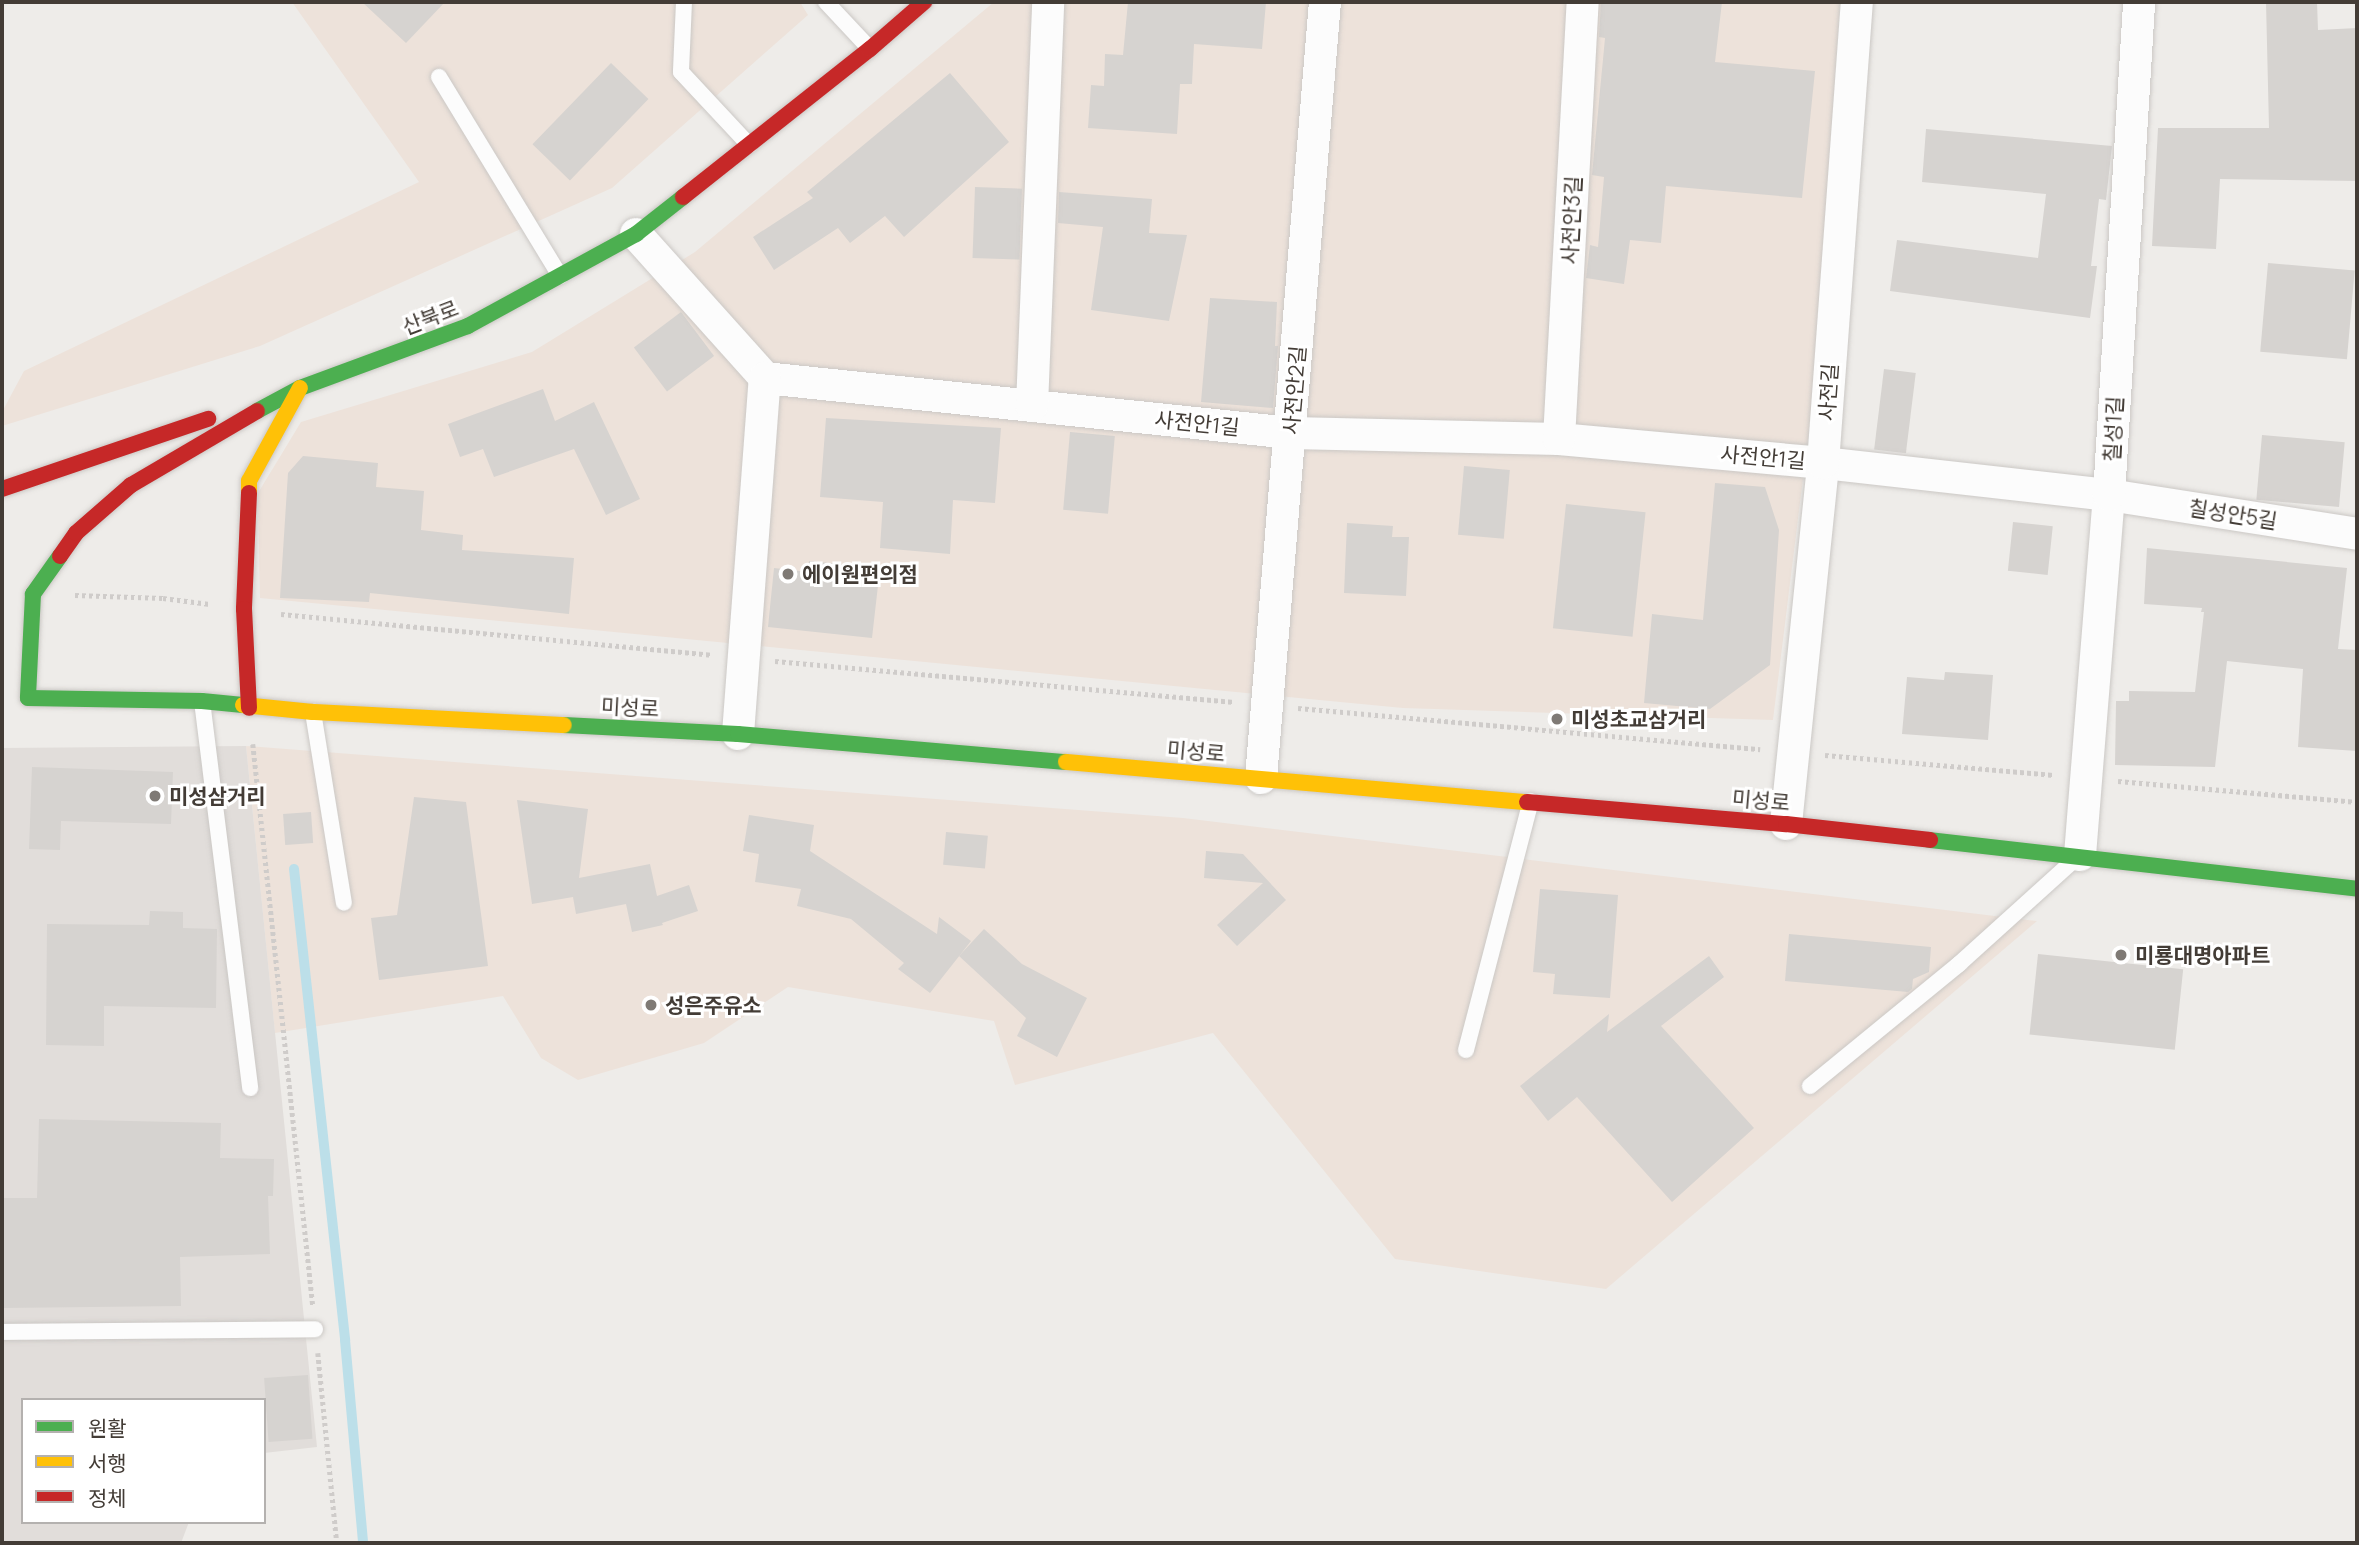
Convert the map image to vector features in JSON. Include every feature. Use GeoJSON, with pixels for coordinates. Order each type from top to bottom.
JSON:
{"type":"FeatureCollection","features":[{"type":"Feature","properties":{"kind":"street","name":"산북로"},"geometry":{"type":"LineString","coordinates":[[33,594],[76,533],[131,485],[300,388],[468,326],[636,234],[870,49],[924,2]]}},
{"type":"Feature","properties":{"kind":"street"},"geometry":{"type":"LineString","coordinates":[[1032,406],[1048,2]]}},
{"type":"Feature","properties":{"kind":"street","name":"사전안2길"},"geometry":{"type":"LineString","coordinates":[[1261,778],[1325,2]]}},
{"type":"Feature","properties":{"kind":"street","name":"사전안3길"},"geometry":{"type":"LineString","coordinates":[[1559,439],[1583,2]]}},
{"type":"Feature","properties":{"kind":"street","name":"사전길"},"geometry":{"type":"LineString","coordinates":[[1786,824],[1823,463],[1857,2]]}},
{"type":"Feature","properties":{"kind":"street","name":"칠성1길"},"geometry":{"type":"LineString","coordinates":[[2080,855],[2109,495],[2139,2]]}},
{"type":"Feature","properties":{"kind":"street"},"geometry":{"type":"LineString","coordinates":[[636,234],[765,378],[738,734]]}},
{"type":"Feature","properties":{"kind":"street","name":"사전안1길"},"geometry":{"type":"LineString","coordinates":[[765,378],[1291,433],[1559,439],[1823,463],[2109,495]]}},
{"type":"Feature","properties":{"kind":"street"},"geometry":{"type":"LineString","coordinates":[[2,489],[300,388]]}},
{"type":"Feature","properties":{"kind":"street"},"geometry":{"type":"LineString","coordinates":[[249,708],[244,609],[249,481],[300,388]]}},
{"type":"Feature","properties":{"kind":"street","name":"칠성안5길"},"geometry":{"type":"LineString","coordinates":[[2109,495],[2357,534]]}},
{"type":"Feature","properties":{"kind":"street","name":"미성로"},"geometry":{"type":"LineString","coordinates":[[33,594],[19,697],[202,701],[249,708],[313,712],[738,734],[1786,824],[2080,855],[2357,889]]}},
{"type":"Feature","properties":{"kind":"lane"},"geometry":{"type":"LineString","coordinates":[[684,2],[681,72],[749,145]]}},
{"type":"Feature","properties":{"kind":"lane"},"geometry":{"type":"LineString","coordinates":[[826,2],[870,49]]}},
{"type":"Feature","properties":{"kind":"lane"},"geometry":{"type":"LineString","coordinates":[[439,77],[560,276]]}},
{"type":"Feature","properties":{"kind":"lane"},"geometry":{"type":"LineString","coordinates":[[202,701],[250,1088]]}},
{"type":"Feature","properties":{"kind":"lane"},"geometry":{"type":"LineString","coordinates":[[313,712],[344,903]]}},
{"type":"Feature","properties":{"kind":"lane"},"geometry":{"type":"LineString","coordinates":[[1466,1049],[1531,801]]}},
{"type":"Feature","properties":{"kind":"lane"},"geometry":{"type":"LineString","coordinates":[[1810,1086],[1959,964],[2080,855]]}},
{"type":"Feature","properties":{"kind":"lane"},"geometry":{"type":"LineString","coordinates":[[2,1332],[315,1329]]}},
{"type":"Feature","properties":{"kind":"path"},"geometry":{"type":"LineString","coordinates":[[33,594],[163,598],[328,621],[2357,802]]}},
{"type":"Feature","properties":{"kind":"path"},"geometry":{"type":"LineString","coordinates":[[249,708],[337,1543]]}},
{"type":"Feature","properties":{"kind":"shaded area"},"geometry":{"type":"Polygon","coordinates":[[[292,2],[800,2],[808,15],[612,188],[260,346],[2,426],[2,412],[24,371],[419,182],[292,2]]]}},
{"type":"Feature","properties":{"kind":"shaded area"},"geometry":{"type":"Polygon","coordinates":[[[994,2],[1840,2],[1815,382],[1773,720],[1403,708],[260,598],[258,493],[301,422],[532,352],[695,252],[994,2]]]}},
{"type":"Feature","properties":{"kind":"shaded area"},"geometry":{"type":"Polygon","coordinates":[[[246,746],[1183,818],[2037,921],[1606,1289],[1395,1259],[1213,1033],[1015,1085],[994,1021],[788,987],[704,1043],[578,1080],[541,1058],[503,996],[275,1033],[246,746]]]}},
{"type":"Feature","properties":{"kind":"shaded area"},"geometry":{"type":"Polygon","coordinates":[[[246,746],[317,1447],[266,1453],[266,1398],[21,1398],[21,1524],[188,1524],[181,1543],[2,1543],[2,748],[246,746]]]}},
{"type":"Feature","properties":{"kind":"building"},"geometry":{"type":"Polygon","coordinates":[[[362,2],[445,2],[406,43],[362,2]]]}},
{"type":"Feature","properties":{"kind":"building"},"geometry":{"type":"Polygon","coordinates":[[[1128,2],[1266,2],[1262,49],[1194,44],[1192,84],[1180,84],[1177,134],[1088,128],[1091,85],[1104,86],[1105,54],[1123,55],[1128,2]]]}},
{"type":"Feature","properties":{"kind":"building"},"geometry":{"type":"Polygon","coordinates":[[[1601,2],[1722,2],[1715,62],[1815,71],[1802,198],[1666,186],[1661,243],[1630,240],[1624,284],[1586,278],[1590,245],[1598,247],[1604,177],[1592,175],[1605,38],[1599,37],[1601,2]]]}},
{"type":"Feature","properties":{"kind":"building"},"geometry":{"type":"Polygon","coordinates":[[[2266,2],[2317,2],[2318,30],[2357,28],[2357,181],[2220,179],[2216,249],[2152,246],[2158,128],[2269,128],[2266,2]]]}},
{"type":"Feature","properties":{"kind":"building"},"geometry":{"type":"Polygon","coordinates":[[[611,63],[648,99],[570,180],[533,144],[611,63]]]}},
{"type":"Feature","properties":{"kind":"building"},"geometry":{"type":"Polygon","coordinates":[[[950,73],[1009,142],[904,237],[885,216],[850,243],[838,228],[774,270],[753,237],[813,198],[807,192],[950,73]]]}},
{"type":"Feature","properties":{"kind":"building"},"geometry":{"type":"Polygon","coordinates":[[[1926,129],[2112,146],[2106,200],[2099,199],[2091,266],[2097,266],[2090,318],[1890,291],[1897,240],[2038,258],[2046,194],[1922,182],[1926,129]]]}},
{"type":"Feature","properties":{"kind":"building"},"geometry":{"type":"Polygon","coordinates":[[[975,187],[1022,189],[1019,260],[973,258],[975,187]]]}},
{"type":"Feature","properties":{"kind":"building"},"geometry":{"type":"Polygon","coordinates":[[[1059,192],[1152,199],[1149,233],[1187,235],[1169,321],[1091,310],[1103,227],[1058,223],[1059,192]]]}},
{"type":"Feature","properties":{"kind":"building"},"geometry":{"type":"Polygon","coordinates":[[[2268,263],[2355,271],[2347,359],[2260,352],[2268,263]]]}},
{"type":"Feature","properties":{"kind":"building"},"geometry":{"type":"Polygon","coordinates":[[[1210,298],[1277,302],[1275,346],[1278,346],[1273,408],[1201,402],[1210,298]]]}},
{"type":"Feature","properties":{"kind":"building"},"geometry":{"type":"Polygon","coordinates":[[[681,312],[714,356],[667,391],[634,348],[681,312]]]}},
{"type":"Feature","properties":{"kind":"building"},"geometry":{"type":"Polygon","coordinates":[[[1884,369],[1916,373],[1906,453],[1874,449],[1884,369]]]}},
{"type":"Feature","properties":{"kind":"building"},"geometry":{"type":"Polygon","coordinates":[[[543,389],[555,421],[594,402],[640,499],[606,515],[574,449],[494,477],[483,449],[460,457],[448,424],[543,389]]]}},
{"type":"Feature","properties":{"kind":"building"},"geometry":{"type":"Polygon","coordinates":[[[826,418],[1001,428],[995,503],[953,500],[950,554],[880,548],[883,502],[820,497],[826,418]]]}},
{"type":"Feature","properties":{"kind":"building"},"geometry":{"type":"Polygon","coordinates":[[[1070,432],[1115,436],[1108,514],[1063,510],[1070,432]]]}},
{"type":"Feature","properties":{"kind":"building"},"geometry":{"type":"Polygon","coordinates":[[[2262,435],[2345,442],[2339,507],[2256,500],[2262,435]]]}},
{"type":"Feature","properties":{"kind":"building"},"geometry":{"type":"Polygon","coordinates":[[[303,456],[378,463],[376,487],[424,491],[421,530],[463,535],[462,550],[574,558],[569,614],[370,593],[369,602],[280,598],[288,473],[303,456]]]}},
{"type":"Feature","properties":{"kind":"building"},"geometry":{"type":"Polygon","coordinates":[[[1464,466],[1510,470],[1504,539],[1458,535],[1464,466]]]}},
{"type":"Feature","properties":{"kind":"building"},"geometry":{"type":"Polygon","coordinates":[[[1715,483],[1765,487],[1779,530],[1770,665],[1710,709],[1644,703],[1652,614],[1703,620],[1715,483]]]}},
{"type":"Feature","properties":{"kind":"building"},"geometry":{"type":"Polygon","coordinates":[[[1566,504],[1646,512],[1632,637],[1553,628],[1566,504]]]}},
{"type":"Feature","properties":{"kind":"building"},"geometry":{"type":"Polygon","coordinates":[[[2013,522],[2053,526],[2048,575],[2008,571],[2013,522]]]}},
{"type":"Feature","properties":{"kind":"building"},"geometry":{"type":"Polygon","coordinates":[[[1347,523],[1393,526],[1392,537],[1409,537],[1406,596],[1344,593],[1347,523]]]}},
{"type":"Feature","properties":{"kind":"building"},"geometry":{"type":"Polygon","coordinates":[[[2147,548],[2347,568],[2338,649],[2357,650],[2357,751],[2298,747],[2303,669],[2227,661],[2215,767],[2115,765],[2116,701],[2129,701],[2129,691],[2195,692],[2204,612],[2201,612],[2202,608],[2144,604],[2147,548]]]}},
{"type":"Feature","properties":{"kind":"building"},"geometry":{"type":"Polygon","coordinates":[[[809,561],[880,568],[872,638],[768,627],[774,568],[808,572],[809,561]]]}},
{"type":"Feature","properties":{"kind":"building"},"geometry":{"type":"Polygon","coordinates":[[[1945,672],[1993,675],[1988,740],[1902,734],[1907,677],[1944,680],[1945,672]]]}},
{"type":"Feature","properties":{"kind":"building"},"geometry":{"type":"Polygon","coordinates":[[[32,767],[173,772],[171,824],[61,821],[60,850],[29,849],[32,767]]]}},
{"type":"Feature","properties":{"kind":"building"},"geometry":{"type":"Polygon","coordinates":[[[414,797],[466,802],[488,966],[379,980],[371,918],[397,915],[414,797]]]}},
{"type":"Feature","properties":{"kind":"building"},"geometry":{"type":"Polygon","coordinates":[[[517,800],[588,809],[579,878],[650,864],[657,896],[689,885],[698,911],[662,923],[663,925],[632,932],[626,904],[576,914],[573,897],[532,904],[517,800]]]}},
{"type":"Feature","properties":{"kind":"building"},"geometry":{"type":"Polygon","coordinates":[[[311,812],[313,843],[285,845],[283,814],[311,812]]]}},
{"type":"Feature","properties":{"kind":"building"},"geometry":{"type":"Polygon","coordinates":[[[749,815],[814,825],[810,851],[937,934],[939,917],[971,941],[930,993],[898,969],[904,963],[851,919],[797,906],[801,889],[755,882],[759,854],[743,851],[749,815]]]}},
{"type":"Feature","properties":{"kind":"building"},"geometry":{"type":"Polygon","coordinates":[[[946,832],[988,836],[985,869],[943,865],[946,832]]]}},
{"type":"Feature","properties":{"kind":"building"},"geometry":{"type":"Polygon","coordinates":[[[1206,851],[1243,854],[1286,900],[1237,946],[1217,925],[1263,883],[1204,878],[1206,851]]]}},
{"type":"Feature","properties":{"kind":"building"},"geometry":{"type":"Polygon","coordinates":[[[1540,889],[1618,895],[1610,998],[1553,994],[1555,974],[1533,972],[1540,889]]]}},
{"type":"Feature","properties":{"kind":"building"},"geometry":{"type":"Polygon","coordinates":[[[150,911],[183,912],[183,928],[217,929],[216,1008],[104,1006],[104,1046],[46,1045],[47,924],[149,925],[150,911]]]}},
{"type":"Feature","properties":{"kind":"building"},"geometry":{"type":"Polygon","coordinates":[[[984,929],[1022,964],[1087,998],[1057,1057],[1017,1036],[1026,1018],[959,956],[984,929]]]}},
{"type":"Feature","properties":{"kind":"building"},"geometry":{"type":"Polygon","coordinates":[[[1789,934],[1931,947],[1929,972],[1913,979],[1912,989],[1908,992],[1785,981],[1789,934]]]}},
{"type":"Feature","properties":{"kind":"building"},"geometry":{"type":"Polygon","coordinates":[[[2038,954],[2183,969],[2175,1050],[2030,1035],[2038,954]]]}},
{"type":"Feature","properties":{"kind":"building"},"geometry":{"type":"Polygon","coordinates":[[[1709,956],[1724,977],[1661,1026],[1754,1128],[1672,1202],[1577,1097],[1548,1121],[1520,1086],[1609,1014],[1607,1032],[1709,956]]]}},
{"type":"Feature","properties":{"kind":"building"},"geometry":{"type":"Polygon","coordinates":[[[39,1119],[221,1123],[220,1158],[274,1159],[273,1196],[268,1196],[270,1254],[180,1257],[181,1306],[2,1308],[2,1198],[37,1198],[39,1119]]]}},
{"type":"Feature","properties":{"kind":"building"},"geometry":{"type":"Polygon","coordinates":[[[308,1375],[312,1439],[269,1442],[264,1378],[308,1375]]]}},
{"type":"Feature","properties":{"kind":"waterway"},"geometry":{"type":"LineString","coordinates":[[294,869],[345,1340],[363,1543]]}},
{"type":"Feature","properties":{"kind":"traffic: fast"},"geometry":{"type":"LineString","coordinates":[[257,411],[300,388],[468,326],[636,234],[683,197]]}},
{"type":"Feature","properties":{"kind":"traffic: fast"},"geometry":{"type":"LineString","coordinates":[[60,556],[33,594],[28,698],[202,701],[243,705]]}},
{"type":"Feature","properties":{"kind":"traffic: fast"},"geometry":{"type":"LineString","coordinates":[[564,725],[738,734],[1066,762]]}},
{"type":"Feature","properties":{"kind":"traffic: fast"},"geometry":{"type":"LineString","coordinates":[[1930,840],[2357,889]]}},
{"type":"Feature","properties":{"kind":"traffic: slow"},"geometry":{"type":"LineString","coordinates":[[249,493],[249,481],[300,388]]}},
{"type":"Feature","properties":{"kind":"traffic: slow"},"geometry":{"type":"LineString","coordinates":[[243,705],[313,712],[564,725]]}},
{"type":"Feature","properties":{"kind":"traffic: slow"},"geometry":{"type":"LineString","coordinates":[[1066,762],[1527,802]]}},
{"type":"Feature","properties":{"kind":"traffic: jam"},"geometry":{"type":"LineString","coordinates":[[683,197],[870,49],[924,2]]}},
{"type":"Feature","properties":{"kind":"traffic: jam"},"geometry":{"type":"LineString","coordinates":[[60,556],[76,533],[131,485],[257,411]]}},
{"type":"Feature","properties":{"kind":"traffic: jam"},"geometry":{"type":"LineString","coordinates":[[2,489],[208,419]]}},
{"type":"Feature","properties":{"kind":"traffic: jam"},"geometry":{"type":"LineString","coordinates":[[249,493],[244,609],[249,708]]}},
{"type":"Feature","properties":{"kind":"traffic: jam"},"geometry":{"type":"LineString","coordinates":[[1527,802],[1786,824],[1930,840]]}},
{"type":"Feature","properties":{"kind":"place","name":"에이원편의점"},"geometry":{"type":"Point","coordinates":[788,574]}},
{"type":"Feature","properties":{"kind":"place","name":"미성초교삼거리"},"geometry":{"type":"Point","coordinates":[1557,719]}},
{"type":"Feature","properties":{"kind":"place","name":"미성삼거리"},"geometry":{"type":"Point","coordinates":[155,796]}},
{"type":"Feature","properties":{"kind":"place","name":"미룡대명아파트"},"geometry":{"type":"Point","coordinates":[2121,955]}},
{"type":"Feature","properties":{"kind":"place","name":"성은주유소"},"geometry":{"type":"Point","coordinates":[651,1005]}}]}
